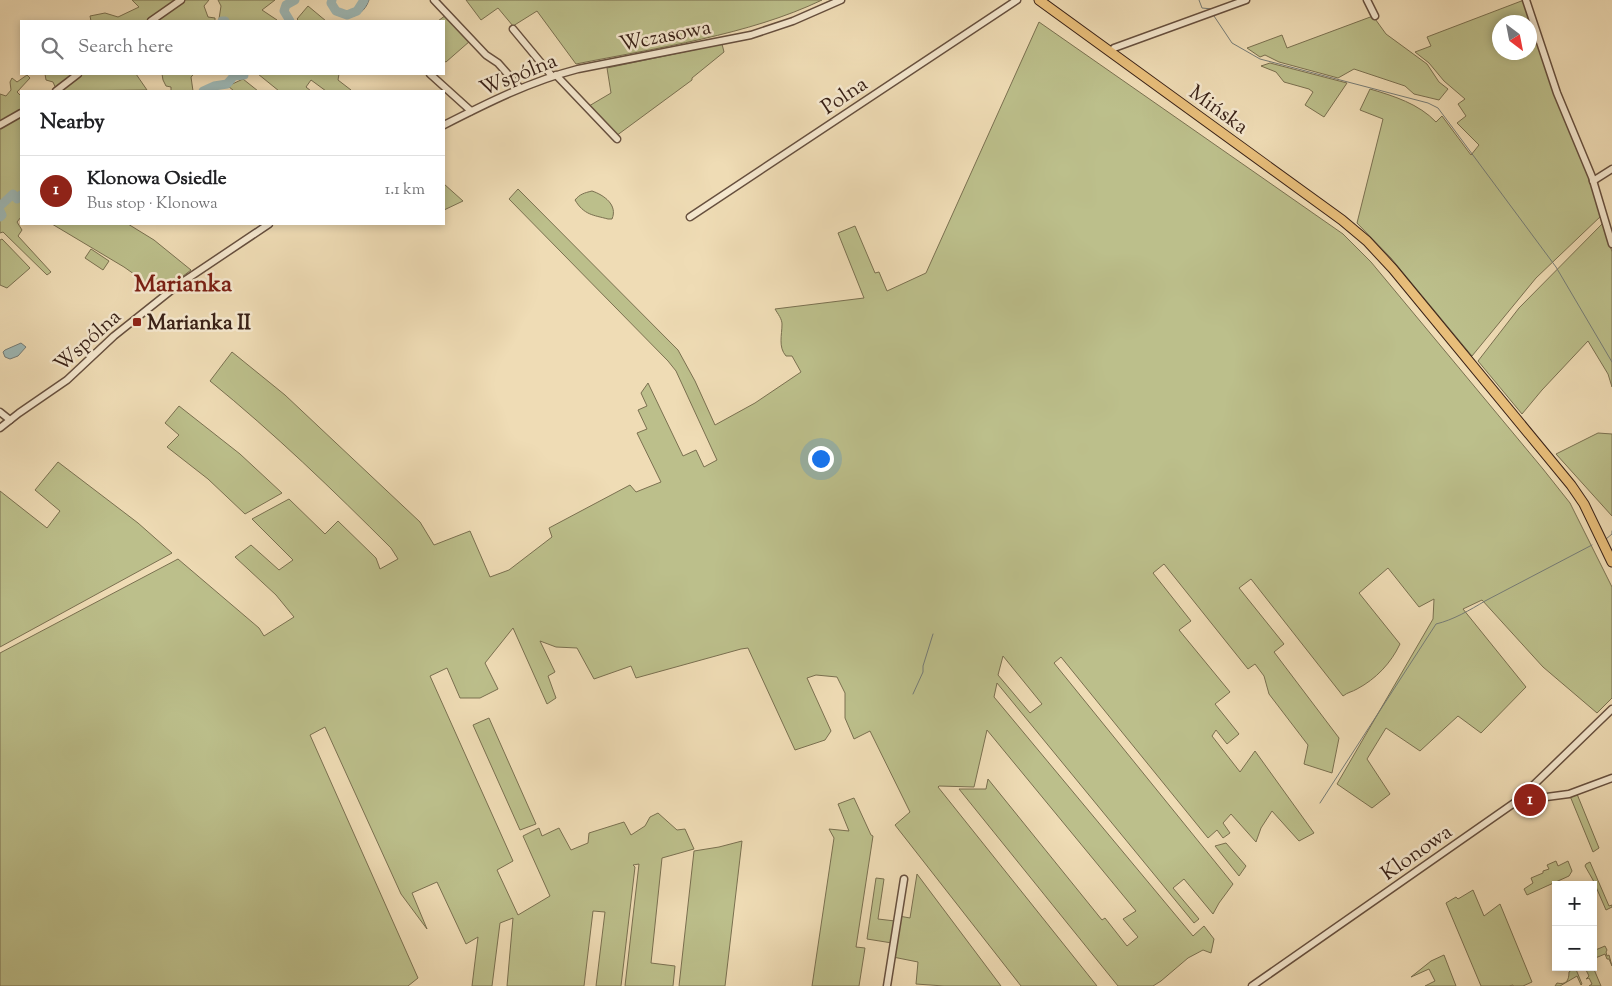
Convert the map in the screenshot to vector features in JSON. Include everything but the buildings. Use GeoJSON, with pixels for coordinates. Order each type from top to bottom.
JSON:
{"type":"FeatureCollection","features":[{"type":"Feature","properties":{"kind":"main road","name":"Mińska"},"geometry":{"type":"LineString","coordinates":[[1041,1],[1348,225],[1375,250],[1571,485],[1584,504],[1612,562]]}},
{"type":"Feature","properties":{"kind":"street"},"geometry":{"type":"LineString","coordinates":[[152,20],[181,0]]}},
{"type":"Feature","properties":{"kind":"street"},"geometry":{"type":"LineString","coordinates":[[434,0],[486,55],[498,63],[520,88]]}},
{"type":"Feature","properties":{"kind":"street","name":"Wczasowa"},"geometry":{"type":"LineString","coordinates":[[578,69],[751,35],[793,21],[841,0]]}},
{"type":"Feature","properties":{"kind":"street","name":"Polna"},"geometry":{"type":"LineString","coordinates":[[690,217],[1017,0]]}},
{"type":"Feature","properties":{"kind":"street"},"geometry":{"type":"LineString","coordinates":[[1111,52],[1114,48],[1246,0]]}},
{"type":"Feature","properties":{"kind":"street"},"geometry":{"type":"LineString","coordinates":[[1366,0],[1375,16]]}},
{"type":"Feature","properties":{"kind":"street"},"geometry":{"type":"LineString","coordinates":[[1526,0],[1558,93],[1593,181],[1612,244]]}},
{"type":"Feature","properties":{"kind":"street"},"geometry":{"type":"LineString","coordinates":[[513,29],[554,76],[617,139]]}},
{"type":"Feature","properties":{"kind":"street","name":"Wspólna"},"geometry":{"type":"LineString","coordinates":[[445,124],[520,88],[578,69]]}},
{"type":"Feature","properties":{"kind":"street"},"geometry":{"type":"LineString","coordinates":[[57,90],[77,75]]}},
{"type":"Feature","properties":{"kind":"street"},"geometry":{"type":"LineString","coordinates":[[431,75],[470,111]]}},
{"type":"Feature","properties":{"kind":"street"},"geometry":{"type":"LineString","coordinates":[[0,125],[20,115]]}},
{"type":"Feature","properties":{"kind":"street"},"geometry":{"type":"LineString","coordinates":[[1593,181],[1612,169]]}},
{"type":"Feature","properties":{"kind":"street","name":"Wspólna"},"geometry":{"type":"LineString","coordinates":[[0,428],[67,380],[114,336],[178,286],[268,225]]}},
{"type":"Feature","properties":{"kind":"street"},"geometry":{"type":"LineString","coordinates":[[0,412],[10,420]]}},
{"type":"Feature","properties":{"kind":"street"},"geometry":{"type":"LineString","coordinates":[[1517,801],[1612,709]]}},
{"type":"Feature","properties":{"kind":"street","name":"Klonowa"},"geometry":{"type":"LineString","coordinates":[[1252,986],[1517,801],[1569,794],[1612,778]]}},
{"type":"Feature","properties":{"kind":"street"},"geometry":{"type":"LineString","coordinates":[[887,986],[904,879]]}},
{"type":"Feature","properties":{"kind":"green space"},"geometry":{"type":"Polygon","coordinates":[[[132,0],[209,0],[204,6],[208,17],[215,18],[215,20],[91,20],[90,16],[105,13],[118,17],[139,7],[132,0]]]}},
{"type":"Feature","properties":{"kind":"green space"},"geometry":{"type":"Polygon","coordinates":[[[218,0],[275,0],[262,10],[277,20],[220,20],[221,6],[218,0]]]}},
{"type":"Feature","properties":{"kind":"green space"},"geometry":{"type":"Polygon","coordinates":[[[466,0],[822,0],[764,23],[670,46],[576,64],[537,11],[513,26],[498,8],[481,20],[466,0]]]}},
{"type":"Feature","properties":{"kind":"green space"},"geometry":{"type":"Polygon","coordinates":[[[1524,0],[1530,15],[1492,15],[1492,60],[1537,60],[1537,35],[1602,215],[1536,278],[1472,356],[1391,258],[1357,223],[1383,119],[1360,110],[1370,89],[1414,105],[1436,122],[1442,116],[1471,155],[1479,145],[1457,123],[1466,116],[1458,104],[1465,99],[1444,81],[1429,63],[1415,52],[1431,46],[1427,37],[1524,0]]]}},
{"type":"Feature","properties":{"kind":"green space"},"geometry":{"type":"Polygon","coordinates":[[[308,6],[325,20],[298,20],[308,6]]]}},
{"type":"Feature","properties":{"kind":"green space"},"geometry":{"type":"Polygon","coordinates":[[[446,15],[470,41],[446,62],[445,20],[439,20],[446,15]]]}},
{"type":"Feature","properties":{"kind":"green space"},"geometry":{"type":"Polygon","coordinates":[[[1373,16],[1386,34],[1427,64],[1439,82],[1448,89],[1439,100],[1414,94],[1405,86],[1354,69],[1338,78],[1279,62],[1265,55],[1260,57],[1247,48],[1282,35],[1287,48],[1373,16]]]}},
{"type":"Feature","properties":{"kind":"green space"},"geometry":{"type":"Polygon","coordinates":[[[1039,22],[1343,234],[1371,262],[1570,503],[1612,587],[1612,698],[1597,713],[1543,667],[1482,600],[1463,609],[1526,687],[1481,733],[1458,716],[1420,751],[1386,728],[1367,759],[1390,794],[1372,808],[1337,784],[1433,619],[1434,599],[1419,607],[1388,568],[1359,593],[1400,644],[1377,675],[1364,685],[1343,696],[1251,579],[1239,588],[1284,644],[1274,652],[1339,738],[1332,773],[1304,764],[1308,745],[1269,694],[1264,676],[1255,664],[1248,669],[1164,564],[1153,573],[1191,621],[1179,630],[1230,692],[1215,704],[1239,734],[1227,744],[1216,730],[1212,736],[1240,772],[1255,751],[1314,833],[1299,841],[1272,811],[1261,828],[1256,842],[1231,814],[1223,823],[1230,833],[1223,838],[1217,830],[1208,838],[1061,657],[1054,663],[1233,884],[1213,914],[1184,879],[1173,888],[1199,919],[1194,923],[997,683],[994,697],[1193,936],[1204,926],[1214,939],[1211,953],[1203,950],[1188,958],[1153,986],[1118,986],[959,789],[986,789],[988,779],[1102,920],[1105,918],[1127,946],[1138,937],[1123,919],[1136,911],[987,730],[974,787],[938,787],[1097,986],[1021,986],[895,825],[910,812],[870,731],[854,739],[845,718],[845,693],[837,677],[816,675],[807,678],[831,731],[825,740],[795,750],[748,648],[636,678],[631,666],[594,679],[577,648],[556,647],[540,641],[555,672],[548,676],[556,698],[547,704],[513,628],[485,663],[498,689],[480,698],[460,698],[447,668],[430,676],[513,861],[497,870],[518,915],[550,896],[523,836],[539,828],[542,836],[559,828],[571,850],[588,843],[589,833],[624,822],[631,835],[645,826],[650,817],[658,813],[677,830],[685,829],[694,849],[662,858],[651,963],[675,966],[673,986],[625,986],[639,864],[633,865],[635,867],[621,986],[596,986],[605,912],[593,911],[584,986],[507,986],[513,918],[500,923],[492,986],[472,986],[478,937],[466,944],[437,882],[412,893],[427,929],[401,894],[325,727],[310,735],[418,978],[408,986],[0,986],[0,653],[178,559],[259,628],[264,636],[294,617],[276,595],[235,557],[251,545],[279,570],[293,560],[252,519],[289,499],[325,534],[338,521],[376,558],[380,569],[398,559],[391,548],[325,483],[280,441],[210,381],[232,352],[285,395],[420,522],[434,545],[470,531],[490,577],[509,570],[552,537],[549,528],[630,485],[636,492],[661,482],[637,433],[647,429],[638,410],[647,406],[641,393],[648,383],[683,456],[696,450],[704,467],[717,460],[676,371],[509,199],[518,189],[678,350],[695,381],[715,425],[755,403],[801,372],[792,356],[786,356],[782,349],[782,322],[775,309],[864,298],[838,233],[855,226],[875,273],[879,272],[887,291],[926,273],[1039,22]],[[1003,656],[998,675],[1030,713],[1042,704],[1003,656]]]}},
{"type":"Feature","properties":{"kind":"green space"},"geometry":{"type":"Polygon","coordinates":[[[722,44],[724,52],[692,78],[692,80],[616,136],[589,106],[611,93],[607,68],[722,44]]]}},
{"type":"Feature","properties":{"kind":"green space"},"geometry":{"type":"Polygon","coordinates":[[[1270,63],[1347,83],[1324,117],[1305,105],[1313,92],[1309,89],[1284,82],[1276,72],[1261,66],[1270,63]]]}},
{"type":"Feature","properties":{"kind":"green space"},"geometry":{"type":"Polygon","coordinates":[[[27,75],[30,78],[17,92],[20,95],[20,218],[17,222],[22,230],[18,236],[51,272],[47,275],[3,232],[0,233],[0,94],[6,96],[11,90],[10,82],[12,78],[17,82],[27,75]]]}},
{"type":"Feature","properties":{"kind":"green space"},"geometry":{"type":"Polygon","coordinates":[[[45,75],[137,75],[147,90],[57,90],[53,82],[46,80],[45,75]]]}},
{"type":"Feature","properties":{"kind":"green space"},"geometry":{"type":"Polygon","coordinates":[[[162,75],[193,75],[191,77],[193,90],[171,90],[171,87],[166,86],[162,75]]]}},
{"type":"Feature","properties":{"kind":"green space"},"geometry":{"type":"Polygon","coordinates":[[[259,75],[339,75],[338,80],[351,90],[325,90],[311,80],[306,87],[310,90],[278,90],[259,75]]]}},
{"type":"Feature","properties":{"kind":"green space"},"geometry":{"type":"Polygon","coordinates":[[[243,79],[257,90],[233,90],[228,86],[243,79]]]}},
{"type":"Feature","properties":{"kind":"green space"},"geometry":{"type":"Polygon","coordinates":[[[445,185],[463,201],[445,210],[445,185]]]}},
{"type":"Feature","properties":{"kind":"green space"},"geometry":{"type":"Polygon","coordinates":[[[592,191],[609,201],[613,209],[612,219],[589,214],[578,205],[575,200],[579,196],[592,191]]]}},
{"type":"Feature","properties":{"kind":"green space"},"geometry":{"type":"Polygon","coordinates":[[[1604,222],[1612,252],[1612,387],[1608,374],[1588,341],[1522,414],[1478,361],[1519,308],[1604,222]]]}},
{"type":"Feature","properties":{"kind":"green space"},"geometry":{"type":"Polygon","coordinates":[[[54,225],[130,225],[154,240],[191,270],[161,293],[124,267],[54,225]]]}},
{"type":"Feature","properties":{"kind":"green space"},"geometry":{"type":"Polygon","coordinates":[[[2,239],[30,268],[7,288],[0,285],[0,240],[2,239]]]}},
{"type":"Feature","properties":{"kind":"green space"},"geometry":{"type":"Polygon","coordinates":[[[91,249],[109,261],[103,270],[85,258],[91,249]]]}},
{"type":"Feature","properties":{"kind":"green space"},"geometry":{"type":"Polygon","coordinates":[[[179,406],[240,454],[282,493],[245,514],[208,479],[167,447],[179,435],[165,423],[179,406]]]}},
{"type":"Feature","properties":{"kind":"green space"},"geometry":{"type":"Polygon","coordinates":[[[1598,433],[1612,434],[1612,516],[1556,454],[1598,433]]]}},
{"type":"Feature","properties":{"kind":"green space"},"geometry":{"type":"Polygon","coordinates":[[[58,462],[138,523],[172,553],[0,647],[0,491],[47,528],[60,511],[35,490],[58,462]]]}},
{"type":"Feature","properties":{"kind":"green space"},"geometry":{"type":"Polygon","coordinates":[[[489,718],[536,824],[520,830],[473,725],[489,718]]]}},
{"type":"Feature","properties":{"kind":"green space"},"geometry":{"type":"Polygon","coordinates":[[[1577,794],[1599,848],[1593,852],[1570,796],[1577,794]]]}},
{"type":"Feature","properties":{"kind":"green space"},"geometry":{"type":"Polygon","coordinates":[[[854,798],[873,836],[856,947],[865,948],[859,986],[812,986],[834,838],[829,829],[849,831],[838,804],[854,798]]]}},
{"type":"Feature","properties":{"kind":"green space"},"geometry":{"type":"Polygon","coordinates":[[[742,841],[725,986],[679,986],[694,851],[742,841]]]}},
{"type":"Feature","properties":{"kind":"green space"},"geometry":{"type":"Polygon","coordinates":[[[1226,843],[1246,866],[1239,876],[1215,846],[1226,843]]]}},
{"type":"Feature","properties":{"kind":"green space"},"geometry":{"type":"Polygon","coordinates":[[[1556,861],[1558,866],[1568,861],[1572,871],[1569,876],[1558,881],[1552,881],[1552,884],[1527,895],[1524,889],[1533,883],[1531,878],[1549,869],[1547,865],[1556,861]]]}},
{"type":"Feature","properties":{"kind":"green space"},"geometry":{"type":"Polygon","coordinates":[[[1590,862],[1609,906],[1612,905],[1612,907],[1606,910],[1597,889],[1597,881],[1593,881],[1585,866],[1590,862]]]}},
{"type":"Feature","properties":{"kind":"green space"},"geometry":{"type":"Polygon","coordinates":[[[917,874],[1001,986],[916,984],[918,962],[893,957],[899,916],[910,918],[917,874]]]}},
{"type":"Feature","properties":{"kind":"green space"},"geometry":{"type":"Polygon","coordinates":[[[876,878],[884,879],[878,919],[895,921],[892,943],[867,939],[876,878]]]}},
{"type":"Feature","properties":{"kind":"green space"},"geometry":{"type":"Polygon","coordinates":[[[1473,890],[1484,916],[1500,904],[1532,982],[1523,986],[1481,986],[1446,903],[1456,897],[1458,899],[1473,890]]]}},
{"type":"Feature","properties":{"kind":"green space"},"geometry":{"type":"Polygon","coordinates":[[[1605,946],[1612,966],[1605,954],[1597,957],[1597,949],[1605,946]]]}},
{"type":"Feature","properties":{"kind":"green space"},"geometry":{"type":"Polygon","coordinates":[[[1444,955],[1456,986],[1425,986],[1435,981],[1429,969],[1411,977],[1431,961],[1444,955]]]}},
{"type":"Feature","properties":{"kind":"green space"},"geometry":{"type":"Polygon","coordinates":[[[1577,971],[1582,984],[1577,976],[1560,986],[1555,986],[1557,983],[1566,982],[1569,972],[1577,971]]]}},
{"type":"Feature","properties":{"kind":"green space"},"geometry":{"type":"Polygon","coordinates":[[[1586,971],[1595,971],[1601,986],[1589,986],[1592,984],[1589,978],[1586,979],[1589,976],[1586,971]]]}},
{"type":"Feature","properties":{"kind":"water"},"geometry":{"type":"Polygon","coordinates":[[[361,0],[369,0],[365,8],[357,15],[346,18],[350,10],[355,10],[361,0]]]}},
{"type":"Feature","properties":{"kind":"water"},"geometry":{"type":"Polygon","coordinates":[[[21,343],[26,347],[18,356],[10,359],[5,357],[3,352],[5,350],[21,343]]]}},
{"type":"Feature","properties":{"kind":"waterway"},"geometry":{"type":"LineString","coordinates":[[289,20],[284,11],[286,5],[295,0]]}},
{"type":"Feature","properties":{"kind":"waterway"},"geometry":{"type":"LineString","coordinates":[[332,0],[331,3],[336,11],[347,15],[357,11],[364,0]]}},
{"type":"Feature","properties":{"kind":"waterway"},"geometry":{"type":"LineString","coordinates":[[1199,0],[1202,8],[1212,9]]}},
{"type":"Feature","properties":{"kind":"waterway"},"geometry":{"type":"LineString","coordinates":[[1214,16],[1232,43],[1260,59],[1428,103],[1438,108],[1556,267],[1612,362]]}},
{"type":"Feature","properties":{"kind":"waterway"},"geometry":{"type":"LineString","coordinates":[[205,90],[214,86],[227,84],[234,76],[244,75]]}},
{"type":"Feature","properties":{"kind":"waterway"},"geometry":{"type":"LineString","coordinates":[[0,206],[13,194],[17,199],[20,196]]}},
{"type":"Feature","properties":{"kind":"waterway"},"geometry":{"type":"LineString","coordinates":[[0,211],[2,215],[0,217]]}},
{"type":"Feature","properties":{"kind":"waterway"},"geometry":{"type":"LineString","coordinates":[[1606,539],[1612,534],[1612,531]]}},
{"type":"Feature","properties":{"kind":"waterway"},"geometry":{"type":"LineString","coordinates":[[1320,803],[1436,624],[1461,614],[1592,545]]}},
{"type":"Feature","properties":{"kind":"waterway"},"geometry":{"type":"LineString","coordinates":[[913,694],[923,672],[923,666],[933,634]]}},
{"type":"Feature","properties":{"kind":"place","name":"Marianka II"},"geometry":{"type":"Point","coordinates":[137,322]}},
{"type":"Feature","properties":{"kind":"place","name":"Klonowa Osiedle"},"geometry":{"type":"Point","coordinates":[1530,800]}},
{"type":"Feature","properties":{"kind":"district","name":"Marianka"},"geometry":{"type":"Point","coordinates":[183,283]}}]}
